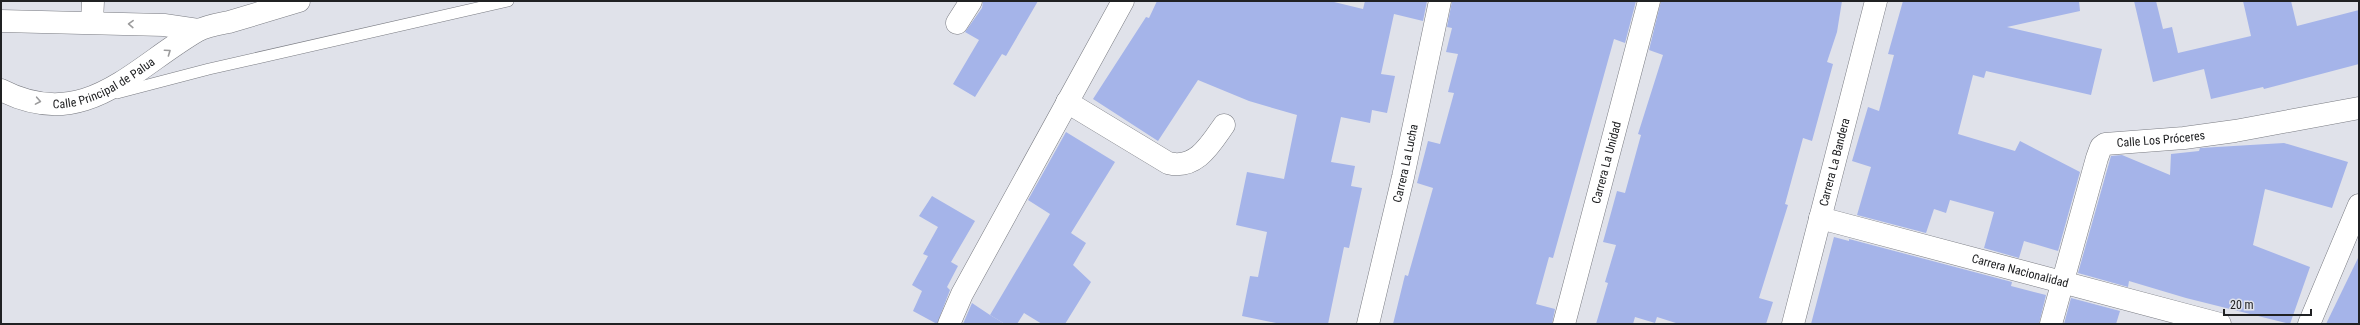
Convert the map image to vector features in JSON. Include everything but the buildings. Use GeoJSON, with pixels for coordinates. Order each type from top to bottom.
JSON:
{"type":"FeatureCollection","features":[{"type":"Feature","properties":{"kind":"street"},"geometry":{"type":"LineString","coordinates":[[92,22],[93,1]]}},
{"type":"Feature","properties":{"kind":"street","name":"Calle Principal de Palua"},"geometry":{"type":"LineString","coordinates":[[1,90],[38,102],[74,104],[93,98],[132,77],[198,30],[299,1]]}},
{"type":"Feature","properties":{"kind":"street"},"geometry":{"type":"LineString","coordinates":[[957,23],[971,1]]}},
{"type":"Feature","properties":{"kind":"street"},"geometry":{"type":"LineString","coordinates":[[949,324],[962,294],[1066,102],[1123,1]]}},
{"type":"Feature","properties":{"kind":"street","name":"Carrera La Lucha"},"geometry":{"type":"LineString","coordinates":[[1368,324],[1403,177],[1440,1]]}},
{"type":"Feature","properties":{"kind":"street","name":"Carrera La Unidad"},"geometry":{"type":"LineString","coordinates":[[1564,324],[1649,1]]}},
{"type":"Feature","properties":{"kind":"street","name":"Carrera La Bandera"},"geometry":{"type":"LineString","coordinates":[[1793,324],[1876,1]]}},
{"type":"Feature","properties":{"kind":"street","name":"Calle Principal de Palua"},"geometry":{"type":"LineString","coordinates":[[1,21],[92,22],[164,25],[198,30]]}},
{"type":"Feature","properties":{"kind":"street"},"geometry":{"type":"LineString","coordinates":[[1066,102],[1168,163],[1178,166],[1204,154],[1224,125]]}},
{"type":"Feature","properties":{"kind":"street","name":"Calle Los Próceres"},"geometry":{"type":"LineString","coordinates":[[2061,281],[2097,158],[2101,147],[2105,144],[2184,138],[2235,131],[2359,108]]}},
{"type":"Feature","properties":{"kind":"street"},"geometry":{"type":"LineString","coordinates":[[2309,324],[2359,205]]}},
{"type":"Feature","properties":{"kind":"street","name":"Carrera Nacionalidad"},"geometry":{"type":"LineString","coordinates":[[1820,218],[2220,324]]}},
{"type":"Feature","properties":{"kind":"street"},"geometry":{"type":"LineString","coordinates":[[2051,324],[2061,281]]}},
{"type":"Feature","properties":{"kind":"lane"},"geometry":{"type":"LineString","coordinates":[[74,104],[209,69],[508,1]]}}]}
